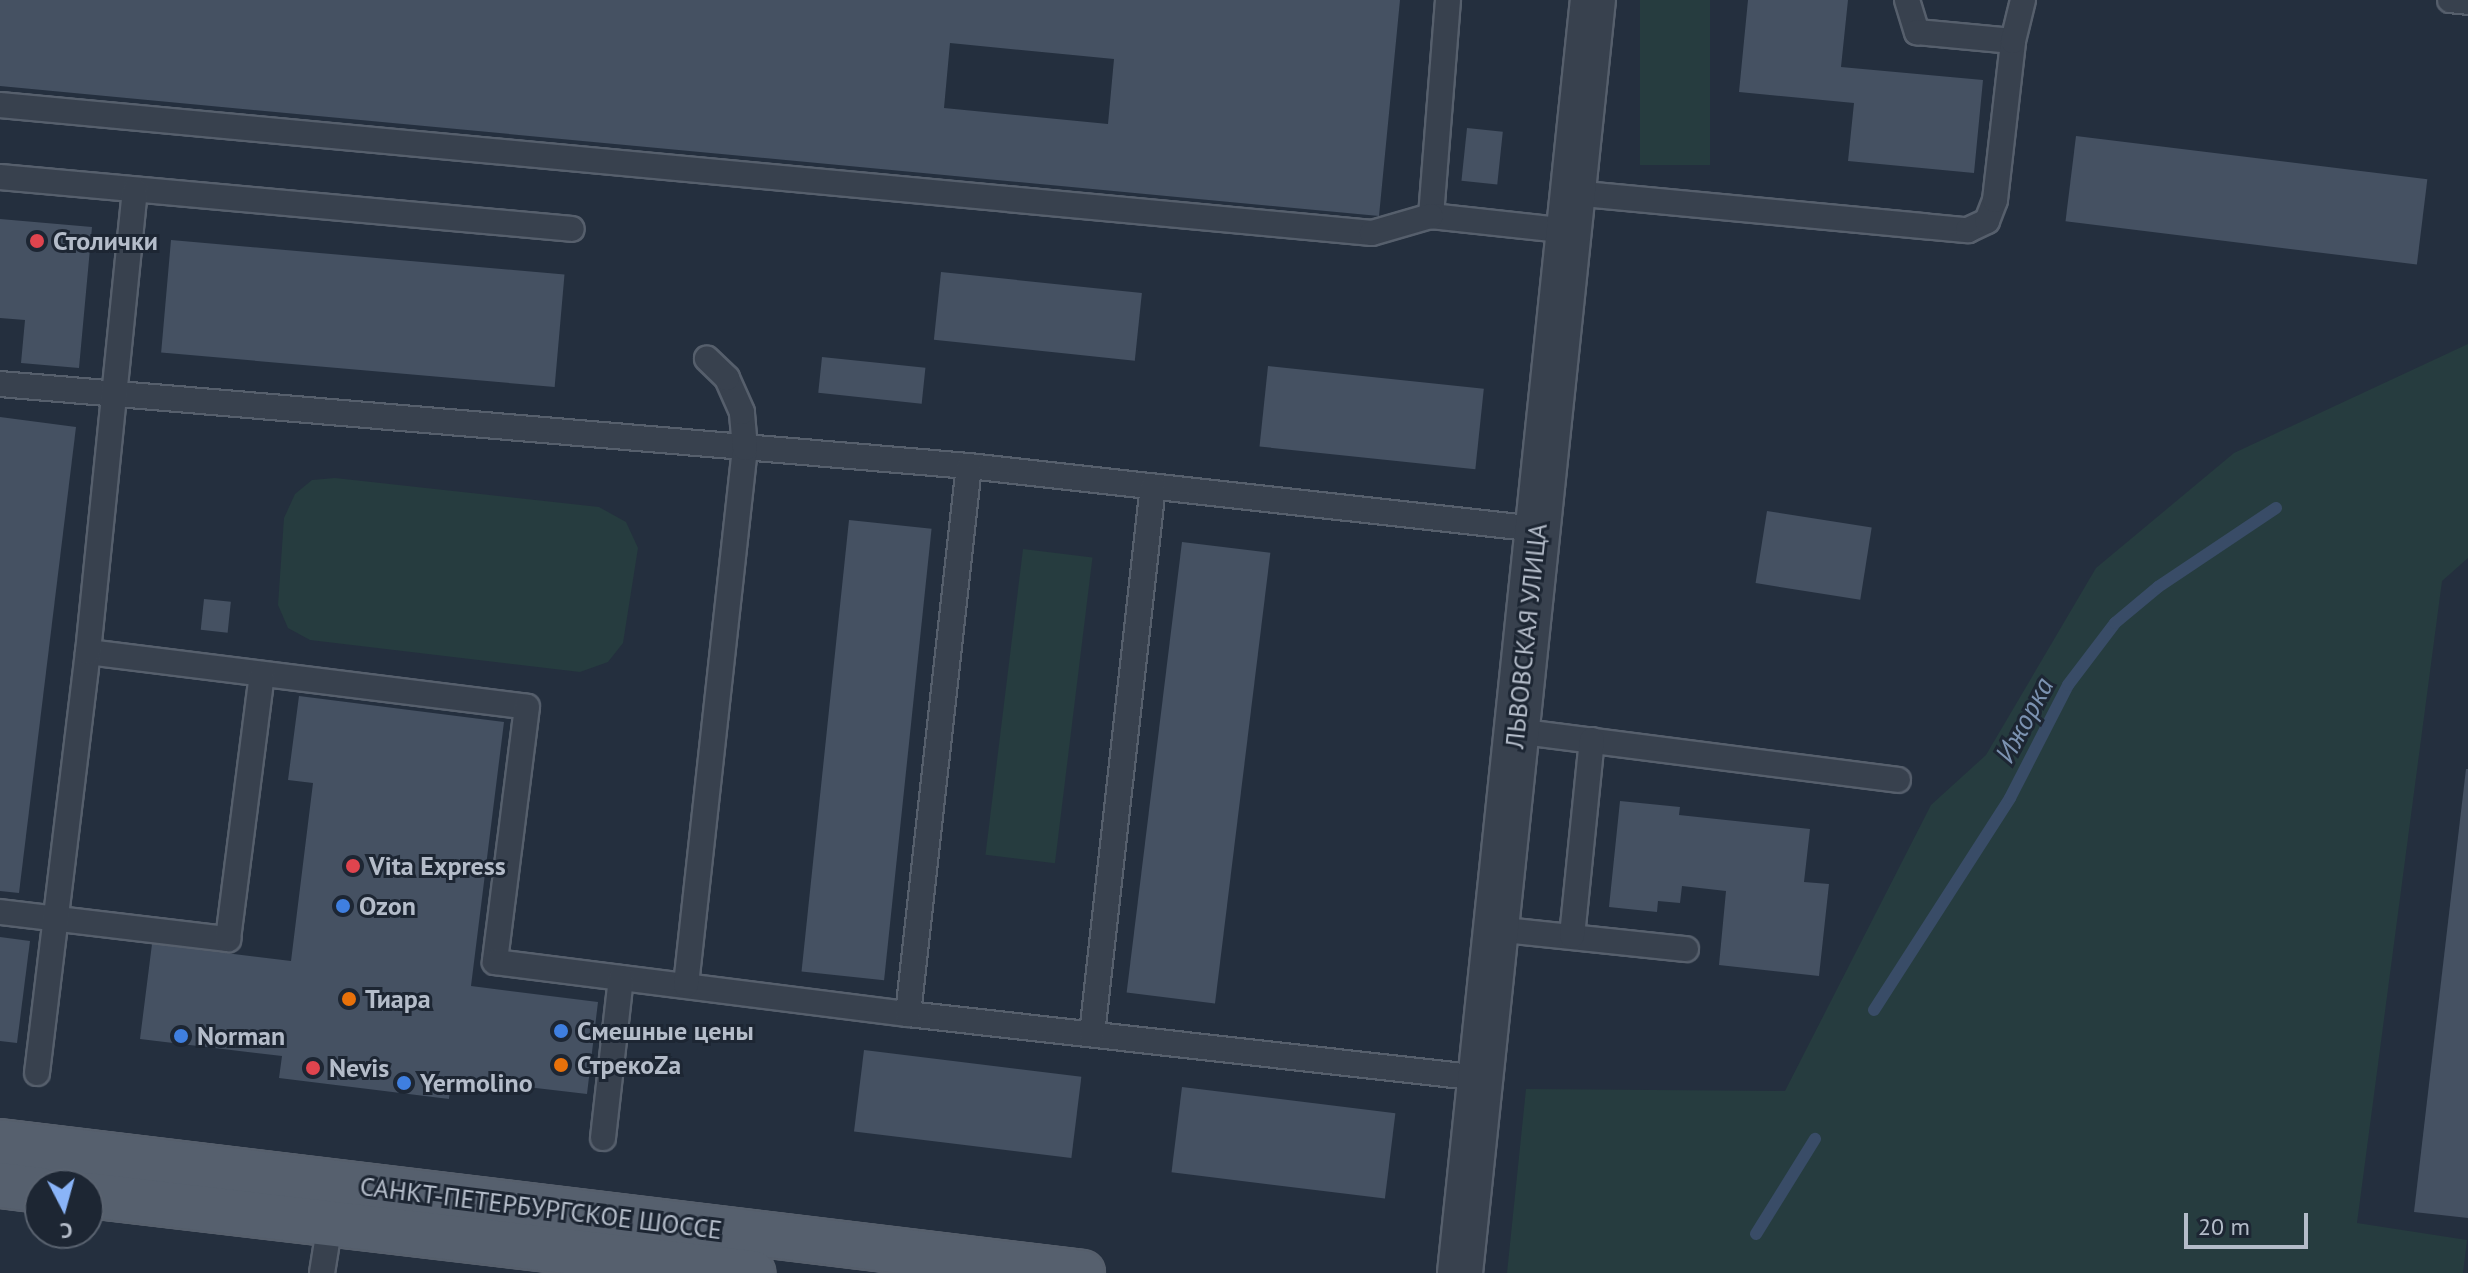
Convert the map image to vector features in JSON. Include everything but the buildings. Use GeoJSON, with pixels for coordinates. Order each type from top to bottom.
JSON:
{"type":"FeatureCollection","features":[{"type":"Feature","properties":{"kind":"main road","name":"САНКТ-ПЕТЕРБУРГСКОЕ ШОССЕ"},"geometry":{"type":"LineString","coordinates":[[0,1142],[1082,1273]]}},
{"type":"Feature","properties":{"kind":"main road"},"geometry":{"type":"LineString","coordinates":[[0,1185],[24,1188]]}},
{"type":"Feature","properties":{"kind":"main road","name":"САНКТ-ПЕТЕРБУРГСКОЕ ШОССЕ"},"geometry":{"type":"LineString","coordinates":[[104,1197],[752,1273]]}},
{"type":"Feature","properties":{"kind":"street","name":"ЛЬВОВСКАЯ УЛИЦА"},"geometry":{"type":"LineString","coordinates":[[1460,1273],[1593,0]]}},
{"type":"Feature","properties":{"kind":"lane"},"geometry":{"type":"LineString","coordinates":[[1431,216],[1448,0]]}},
{"type":"Feature","properties":{"kind":"lane"},"geometry":{"type":"LineString","coordinates":[[1907,0],[1917,32],[2013,41]]}},
{"type":"Feature","properties":{"kind":"lane"},"geometry":{"type":"LineString","coordinates":[[0,105],[1372,233],[1431,216],[1571,212],[1968,230],[1987,221],[1995,200],[2013,41],[2023,0]]}},
{"type":"Feature","properties":{"kind":"lane"},"geometry":{"type":"LineString","coordinates":[[2450,0],[2468,2]]}},
{"type":"Feature","properties":{"kind":"lane"},"geometry":{"type":"LineString","coordinates":[[0,177],[572,229]]}},
{"type":"Feature","properties":{"kind":"lane"},"geometry":{"type":"LineString","coordinates":[[37,1073],[88,652],[135,190]]}},
{"type":"Feature","properties":{"kind":"lane"},"geometry":{"type":"LineString","coordinates":[[686,985],[745,448],[742,412],[727,378],[707,359]]}},
{"type":"Feature","properties":{"kind":"lane"},"geometry":{"type":"LineString","coordinates":[[0,384],[969,466],[1537,529]]}},
{"type":"Feature","properties":{"kind":"lane"},"geometry":{"type":"LineString","coordinates":[[908,1014],[969,466]]}},
{"type":"Feature","properties":{"kind":"lane"},"geometry":{"type":"LineString","coordinates":[[1092,1034],[1153,486]]}},
{"type":"Feature","properties":{"kind":"lane"},"geometry":{"type":"LineString","coordinates":[[88,652],[527,707],[495,962],[908,1014],[1480,1078]]}},
{"type":"Feature","properties":{"kind":"lane"},"geometry":{"type":"LineString","coordinates":[[0,912],[228,939],[262,674]]}},
{"type":"Feature","properties":{"kind":"lane"},"geometry":{"type":"LineString","coordinates":[[1516,731],[1898,780]]}},
{"type":"Feature","properties":{"kind":"lane"},"geometry":{"type":"LineString","coordinates":[[1572,936],[1592,740]]}},
{"type":"Feature","properties":{"kind":"lane"},"geometry":{"type":"LineString","coordinates":[[1495,929],[1686,949]]}},
{"type":"Feature","properties":{"kind":"lane"},"geometry":{"type":"LineString","coordinates":[[603,1138],[621,978]]}},
{"type":"Feature","properties":{"kind":"lane"},"geometry":{"type":"LineString","coordinates":[[322,1273],[330,1223]]}},
{"type":"Feature","properties":{"kind":"green space"},"geometry":{"type":"Polygon","coordinates":[[[1640,0],[1710,0],[1710,165],[1640,165],[1640,0]]]}},
{"type":"Feature","properties":{"kind":"green space"},"geometry":{"type":"Polygon","coordinates":[[[2468,344],[2468,558],[2442,581],[2357,1223],[2467,1240],[2463,1273],[1507,1273],[1526,1089],[1785,1091],[1931,805],[1986,755],[2096,568],[2234,453],[2468,344]]]}},
{"type":"Feature","properties":{"kind":"green space"},"geometry":{"type":"Polygon","coordinates":[[[335,478],[599,507],[626,522],[638,548],[623,643],[608,662],[580,672],[310,640],[288,628],[278,605],[284,518],[295,494],[312,480],[335,478]]]}},
{"type":"Feature","properties":{"kind":"green space"},"geometry":{"type":"Polygon","coordinates":[[[1023,549],[1092,558],[1055,863],[985,855],[1023,549]]]}},
{"type":"Feature","properties":{"kind":"waterway","name":"Ижорка"},"geometry":{"type":"LineString","coordinates":[[1874,1010],[2010,798],[2068,685],[2115,623],[2158,587],[2276,508]]}},
{"type":"Feature","properties":{"kind":"waterway","name":"Ижорка"},"geometry":{"type":"LineString","coordinates":[[1756,1234],[1815,1139]]}},
{"type":"Feature","properties":{"kind":"place","name":"Столички"},"geometry":{"type":"Point","coordinates":[37,241]}},
{"type":"Feature","properties":{"kind":"place","name":"Vita Express"},"geometry":{"type":"Point","coordinates":[353,866]}},
{"type":"Feature","properties":{"kind":"place","name":"Ozon"},"geometry":{"type":"Point","coordinates":[343,906]}},
{"type":"Feature","properties":{"kind":"place","name":"Тиара"},"geometry":{"type":"Point","coordinates":[349,999]}},
{"type":"Feature","properties":{"kind":"place","name":"Смешные цены"},"geometry":{"type":"Point","coordinates":[561,1031]}},
{"type":"Feature","properties":{"kind":"place","name":"Norman"},"geometry":{"type":"Point","coordinates":[181,1036]}},
{"type":"Feature","properties":{"kind":"place","name":"СтрекоZа"},"geometry":{"type":"Point","coordinates":[561,1065]}},
{"type":"Feature","properties":{"kind":"place","name":"Nevis"},"geometry":{"type":"Point","coordinates":[313,1068]}},
{"type":"Feature","properties":{"kind":"place","name":"Yermolino"},"geometry":{"type":"Point","coordinates":[404,1083]}}]}
